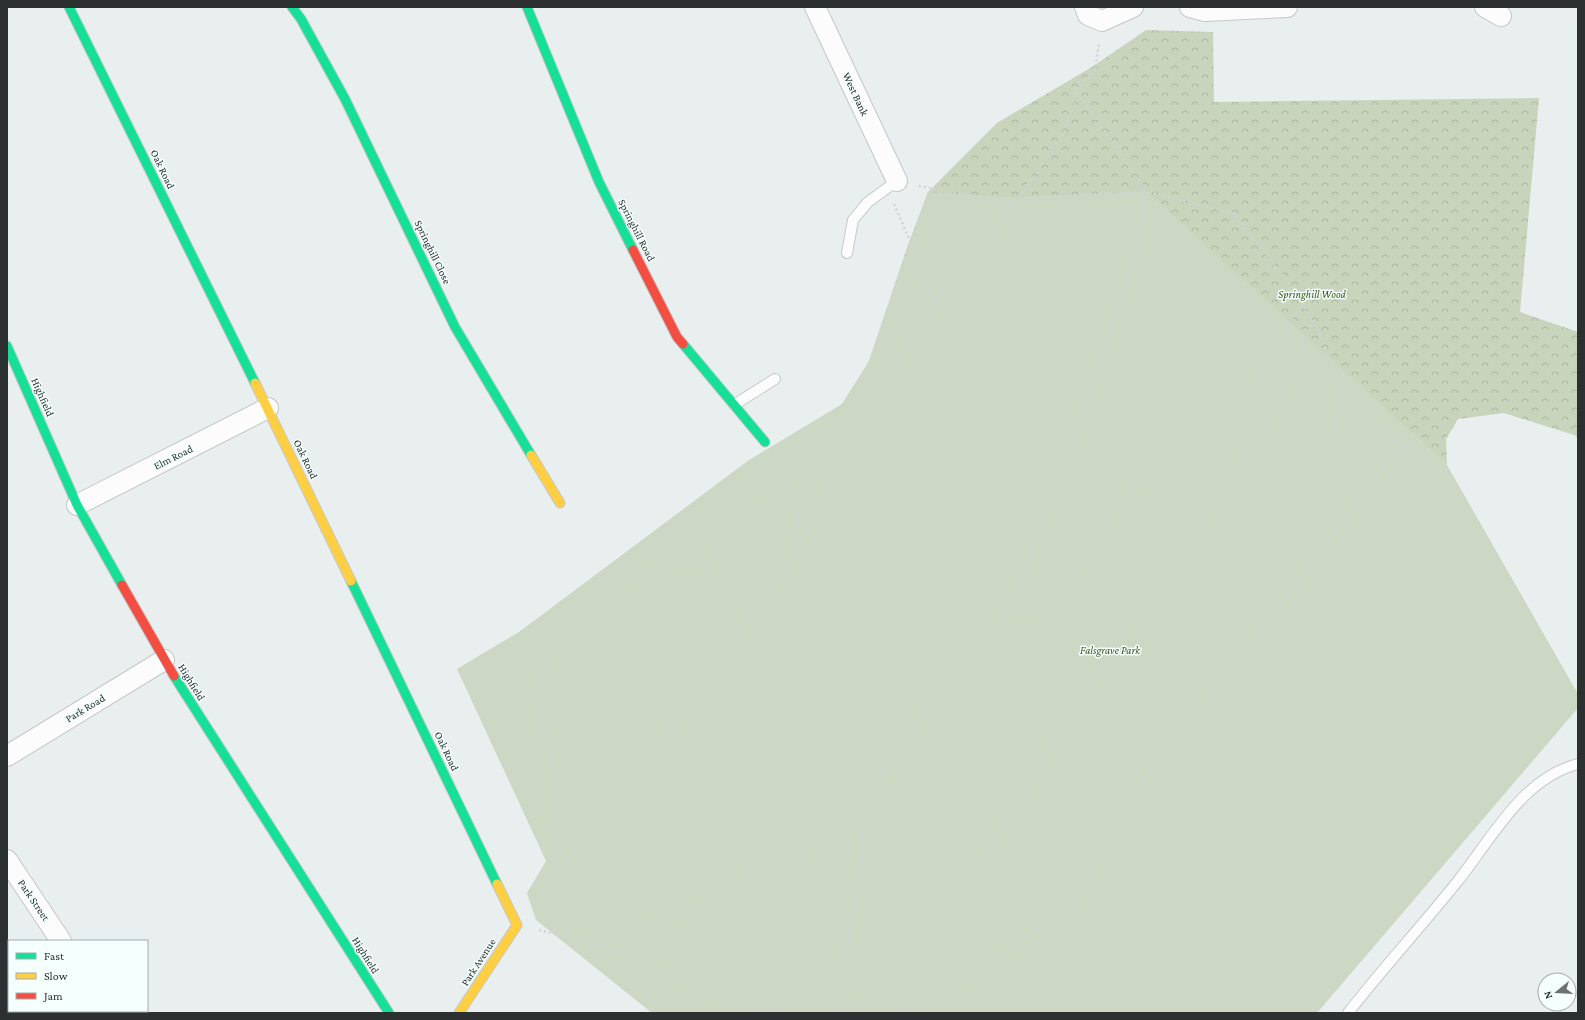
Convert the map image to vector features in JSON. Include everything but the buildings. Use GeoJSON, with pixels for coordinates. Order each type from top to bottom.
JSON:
{"type":"FeatureCollection","features":[{"type":"Feature","properties":{"kind":"street","name":"Oak Road"},"geometry":{"type":"LineString","coordinates":[[69,7],[268,408],[517,925]]}},
{"type":"Feature","properties":{"kind":"street","name":"Springhill Close"},"geometry":{"type":"LineString","coordinates":[[292,7],[301,19],[345,99],[455,327],[560,503]]}},
{"type":"Feature","properties":{"kind":"street","name":"Springhill Road"},"geometry":{"type":"LineString","coordinates":[[526,7],[599,182],[677,337],[765,442]]}},
{"type":"Feature","properties":{"kind":"street","name":"West Bank"},"geometry":{"type":"LineString","coordinates":[[816,7],[897,181]]}},
{"type":"Feature","properties":{"kind":"street"},"geometry":{"type":"LineString","coordinates":[[1085,7],[1088,15],[1102,20],[1133,7]]}},
{"type":"Feature","properties":{"kind":"street"},"geometry":{"type":"LineString","coordinates":[[1190,7],[1205,11],[1287,7]]}},
{"type":"Feature","properties":{"kind":"street","name":"Highfield"},"geometry":{"type":"LineString","coordinates":[[7,346],[77,505],[164,660],[388,1013]]}},
{"type":"Feature","properties":{"kind":"street","name":"Elm Road"},"geometry":{"type":"LineString","coordinates":[[77,505],[268,408]]}},
{"type":"Feature","properties":{"kind":"street","name":"Park Road"},"geometry":{"type":"LineString","coordinates":[[9,751],[164,660]]}},
{"type":"Feature","properties":{"kind":"street","name":"Park Street"},"geometry":{"type":"LineString","coordinates":[[7,860],[61,940]]}},
{"type":"Feature","properties":{"kind":"street","name":"Park Avenue"},"geometry":{"type":"LineString","coordinates":[[459,1013],[517,925]]}},
{"type":"Feature","properties":{"kind":"lane"},"geometry":{"type":"LineString","coordinates":[[847,253],[853,220],[868,202],[897,181]]}},
{"type":"Feature","properties":{"kind":"lane"},"geometry":{"type":"LineString","coordinates":[[734,405],[775,379]]}},
{"type":"Feature","properties":{"kind":"lane"},"geometry":{"type":"LineString","coordinates":[[1348,1013],[1376,977],[1457,883],[1519,801],[1542,780],[1556,771],[1564,767],[1578,764]]}},
{"type":"Feature","properties":{"kind":"path"},"geometry":{"type":"LineString","coordinates":[[1076,90],[1146,192],[1136,257],[1017,597],[968,668],[926,708],[889,766],[862,826],[863,866],[849,925],[849,938],[839,968],[799,1000],[758,1013],[599,945],[517,925],[554,874],[673,725],[795,551],[813,521],[869,408],[936,301],[1019,198],[1064,132],[1076,90],[1095,70],[1102,20]]}},
{"type":"Feature","properties":{"kind":"path"},"geometry":{"type":"LineString","coordinates":[[936,301],[894,204],[897,181],[1014,204]]}},
{"type":"Feature","properties":{"kind":"path"},"geometry":{"type":"LineString","coordinates":[[1019,198],[1146,192],[1234,214],[1313,319],[1342,390],[1330,455],[1346,460],[1380,429],[1401,443],[1437,481]]}},
{"type":"Feature","properties":{"kind":"path"},"geometry":{"type":"LineString","coordinates":[[1004,616],[1040,610],[1068,578],[1115,506],[1250,393],[1302,304]]}},
{"type":"Feature","properties":{"kind":"path"},"geometry":{"type":"LineString","coordinates":[[839,1013],[873,995],[974,875],[1049,748],[1128,622],[1269,422],[1313,319]]}},
{"type":"Feature","properties":{"kind":"path"},"geometry":{"type":"LineString","coordinates":[[785,477],[869,408]]}},
{"type":"Feature","properties":{"kind":"path"},"geometry":{"type":"LineString","coordinates":[[765,442],[792,489],[798,514],[795,551]]}},
{"type":"Feature","properties":{"kind":"path"},"geometry":{"type":"LineString","coordinates":[[917,1013],[964,983],[1074,902],[1111,823],[1149,772],[1221,685],[1401,443]]}},
{"type":"Feature","properties":{"kind":"path"},"geometry":{"type":"LineString","coordinates":[[749,616],[721,594],[708,578],[708,562],[720,542],[747,517],[766,505],[788,483]]}},
{"type":"Feature","properties":{"kind":"path"},"geometry":{"type":"LineString","coordinates":[[554,874],[557,784],[551,748],[540,722],[538,692],[548,659],[574,622],[598,596],[623,579],[684,563],[708,562]]}},
{"type":"Feature","properties":{"kind":"path"},"geometry":{"type":"LineString","coordinates":[[656,710],[673,725]]}},
{"type":"Feature","properties":{"kind":"path"},"geometry":{"type":"LineString","coordinates":[[599,945],[728,895],[791,836],[889,766]]}},
{"type":"Feature","properties":{"kind":"path"},"geometry":{"type":"LineString","coordinates":[[791,836],[812,874],[849,925]]}},
{"type":"Feature","properties":{"kind":"path"},"geometry":{"type":"LineString","coordinates":[[873,995],[910,1013]]}},
{"type":"Feature","properties":{"kind":"green space","name":"Springhill Wood"},"geometry":{"type":"Polygon","coordinates":[[[1146,30],[1213,32],[1214,102],[1539,98],[1520,312],[1578,332],[1578,438],[1574,435],[1504,413],[1458,419],[1446,439],[1447,465],[1145,192],[1019,198],[869,361],[908,245],[928,192],[997,123],[1092,67],[1146,30]]]}},
{"type":"Feature","properties":{"kind":"green space","name":"Falsgrave Park"},"geometry":{"type":"Polygon","coordinates":[[[1146,191],[1447,465],[1578,694],[1578,708],[1317,1013],[652,1013],[536,920],[527,893],[546,861],[457,669],[519,632],[749,460],[842,404],[869,361],[928,192],[1019,198],[1146,191]]]}},
{"type":"Feature","properties":{"kind":"traffic: fast"},"geometry":{"type":"LineString","coordinates":[[69,7],[255,383]]}},
{"type":"Feature","properties":{"kind":"traffic: fast"},"geometry":{"type":"LineString","coordinates":[[292,7],[301,19],[345,99],[455,327],[531,455]]}},
{"type":"Feature","properties":{"kind":"traffic: fast"},"geometry":{"type":"LineString","coordinates":[[527,7],[599,182],[633,250]]}},
{"type":"Feature","properties":{"kind":"traffic: fast"},"geometry":{"type":"LineString","coordinates":[[683,344],[765,442]]}},
{"type":"Feature","properties":{"kind":"traffic: fast"},"geometry":{"type":"LineString","coordinates":[[7,346],[77,505],[122,585]]}},
{"type":"Feature","properties":{"kind":"traffic: fast"},"geometry":{"type":"LineString","coordinates":[[351,581],[497,884]]}},
{"type":"Feature","properties":{"kind":"traffic: fast"},"geometry":{"type":"LineString","coordinates":[[174,676],[389,1013]]}},
{"type":"Feature","properties":{"kind":"traffic: slow"},"geometry":{"type":"LineString","coordinates":[[255,383],[351,581]]}},
{"type":"Feature","properties":{"kind":"traffic: slow"},"geometry":{"type":"LineString","coordinates":[[531,455],[560,503]]}},
{"type":"Feature","properties":{"kind":"traffic: slow"},"geometry":{"type":"LineString","coordinates":[[459,1013],[517,925],[497,884]]}},
{"type":"Feature","properties":{"kind":"traffic: jam"},"geometry":{"type":"LineString","coordinates":[[633,250],[677,337],[683,344]]}},
{"type":"Feature","properties":{"kind":"traffic: jam"},"geometry":{"type":"LineString","coordinates":[[122,585],[174,676]]}}]}
